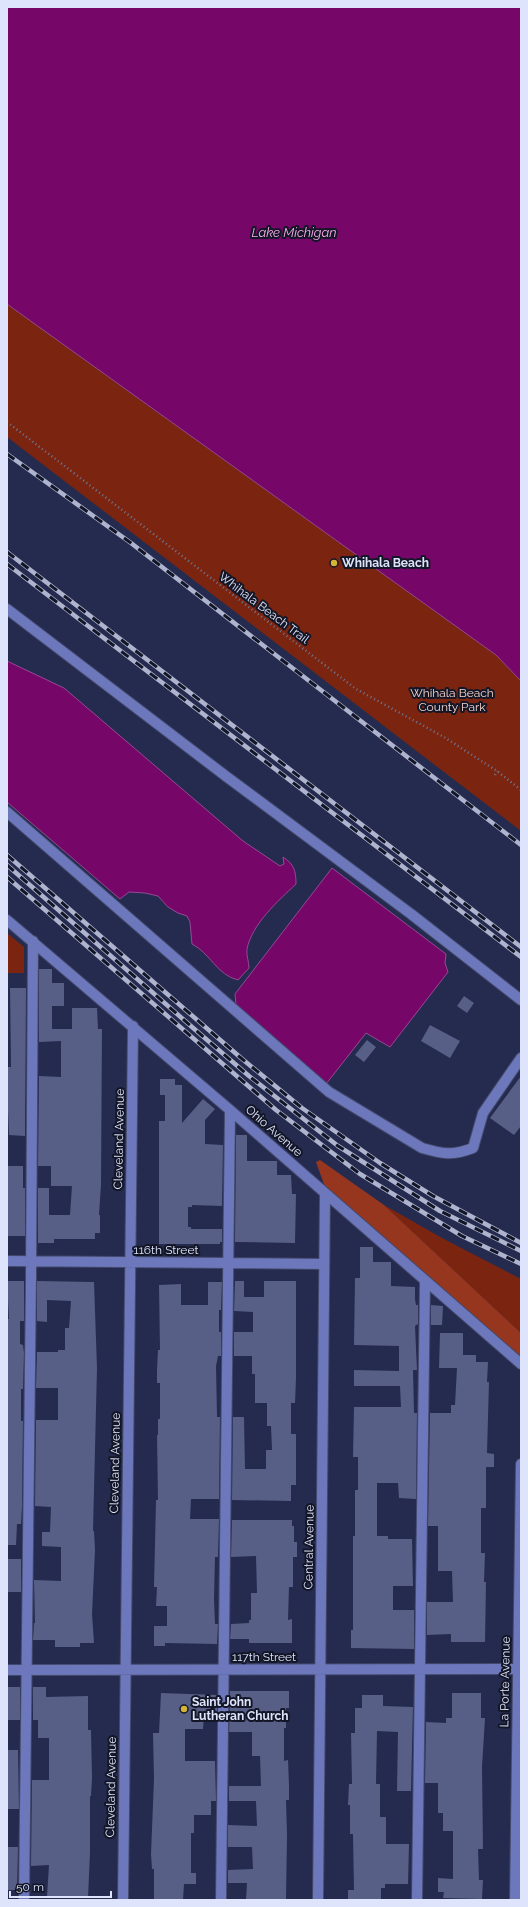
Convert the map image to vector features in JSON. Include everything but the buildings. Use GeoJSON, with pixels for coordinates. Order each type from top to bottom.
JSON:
{"type":"FeatureCollection","features":[{"type":"Feature","properties":{"kind":"street"},"geometry":{"type":"LineString","coordinates":[[7,609],[227,778],[411,914],[521,1000]]}},
{"type":"Feature","properties":{"kind":"street"},"geometry":{"type":"LineString","coordinates":[[7,812],[329,1092],[422,1148],[439,1153],[458,1154],[473,1148],[483,1113],[521,1058]]}},
{"type":"Feature","properties":{"kind":"street","name":"Ohio Avenue"},"geometry":{"type":"LineString","coordinates":[[7,920],[133,1026],[521,1364]]}},
{"type":"Feature","properties":{"kind":"street"},"geometry":{"type":"LineString","coordinates":[[24,1900],[33,941]]}},
{"type":"Feature","properties":{"kind":"street","name":"Cleveland Avenue"},"geometry":{"type":"LineString","coordinates":[[122,1900],[133,1026]]}},
{"type":"Feature","properties":{"kind":"street"},"geometry":{"type":"LineString","coordinates":[[221,1900],[230,1110]]}},
{"type":"Feature","properties":{"kind":"street","name":"Central Avenue"},"geometry":{"type":"LineString","coordinates":[[318,1900],[325,1194]]}},
{"type":"Feature","properties":{"kind":"street","name":"116th Street"},"geometry":{"type":"LineString","coordinates":[[7,1261],[324,1264]]}},
{"type":"Feature","properties":{"kind":"street"},"geometry":{"type":"LineString","coordinates":[[417,1900],[425,1280]]}},
{"type":"Feature","properties":{"kind":"street","name":"La Porte Avenue"},"geometry":{"type":"LineString","coordinates":[[515,1900],[521,1464]]}},
{"type":"Feature","properties":{"kind":"street","name":"117th Street"},"geometry":{"type":"LineString","coordinates":[[7,1670],[519,1669]]}},
{"type":"Feature","properties":{"kind":"path","name":"Whihala Beach Trail"},"geometry":{"type":"LineString","coordinates":[[7,422],[356,689],[444,737],[497,771],[521,790]]}},
{"type":"Feature","properties":{"kind":"path"},"geometry":{"type":"LineString","coordinates":[[495,775],[497,771]]}},
{"type":"Feature","properties":{"kind":"green space","name":"Whihala Beach County Park"},"geometry":{"type":"Polygon","coordinates":[[[7,304],[496,655],[521,681],[521,831],[7,437],[7,304]]]}},
{"type":"Feature","properties":{"kind":"green space"},"geometry":{"type":"Polygon","coordinates":[[[7,933],[24,947],[24,973],[7,973],[7,933]]]}},
{"type":"Feature","properties":{"kind":"green space"},"geometry":{"type":"Polygon","coordinates":[[[384,1205],[442,1238],[521,1279],[521,1333],[384,1205]]]}},
{"type":"Feature","properties":{"kind":"shaded area"},"geometry":{"type":"Polygon","coordinates":[[[320,1160],[384,1205],[521,1333],[521,1360],[325,1187],[316,1162],[320,1160]]]}},
{"type":"Feature","properties":{"kind":"water","name":"Lake Michigan"},"geometry":{"type":"Polygon","coordinates":[[[7,7],[521,7],[521,681],[496,655],[7,304],[7,7]]]}},
{"type":"Feature","properties":{"kind":"water"},"geometry":{"type":"Polygon","coordinates":[[[7,661],[64,688],[243,841],[280,866],[284,864],[283,857],[292,865],[296,875],[296,884],[281,898],[254,931],[247,949],[249,968],[238,980],[224,974],[204,953],[192,944],[190,922],[187,916],[168,907],[158,896],[129,892],[120,899],[7,802],[7,661]]]}},
{"type":"Feature","properties":{"kind":"water"},"geometry":{"type":"Polygon","coordinates":[[[332,868],[446,954],[445,963],[448,972],[390,1047],[366,1033],[326,1084],[236,1005],[235,994],[332,868]]]}},
{"type":"Feature","properties":{"kind":"railway"},"geometry":{"type":"LineString","coordinates":[[7,454],[131,543],[521,845]]}},
{"type":"Feature","properties":{"kind":"railway"},"geometry":{"type":"LineString","coordinates":[[7,552],[521,947]]}},
{"type":"Feature","properties":{"kind":"railway"},"geometry":{"type":"LineString","coordinates":[[7,564],[521,957]]}},
{"type":"Feature","properties":{"kind":"railway"},"geometry":{"type":"LineString","coordinates":[[7,855],[241,1058],[302,1108],[380,1163],[433,1196],[521,1243]]}},
{"type":"Feature","properties":{"kind":"railway"},"geometry":{"type":"LineString","coordinates":[[7,865],[249,1076],[338,1146],[440,1211],[521,1251]]}},
{"type":"Feature","properties":{"kind":"railway"},"geometry":{"type":"LineString","coordinates":[[7,877],[276,1110],[360,1174],[462,1236],[521,1264]]}},
{"type":"Feature","properties":{"kind":"place","name":"Whihala Beach"},"geometry":{"type":"Point","coordinates":[334,563]}},
{"type":"Feature","properties":{"kind":"place","name":"Saint John Lutheran Church"},"geometry":{"type":"Point","coordinates":[184,1709]}}]}
